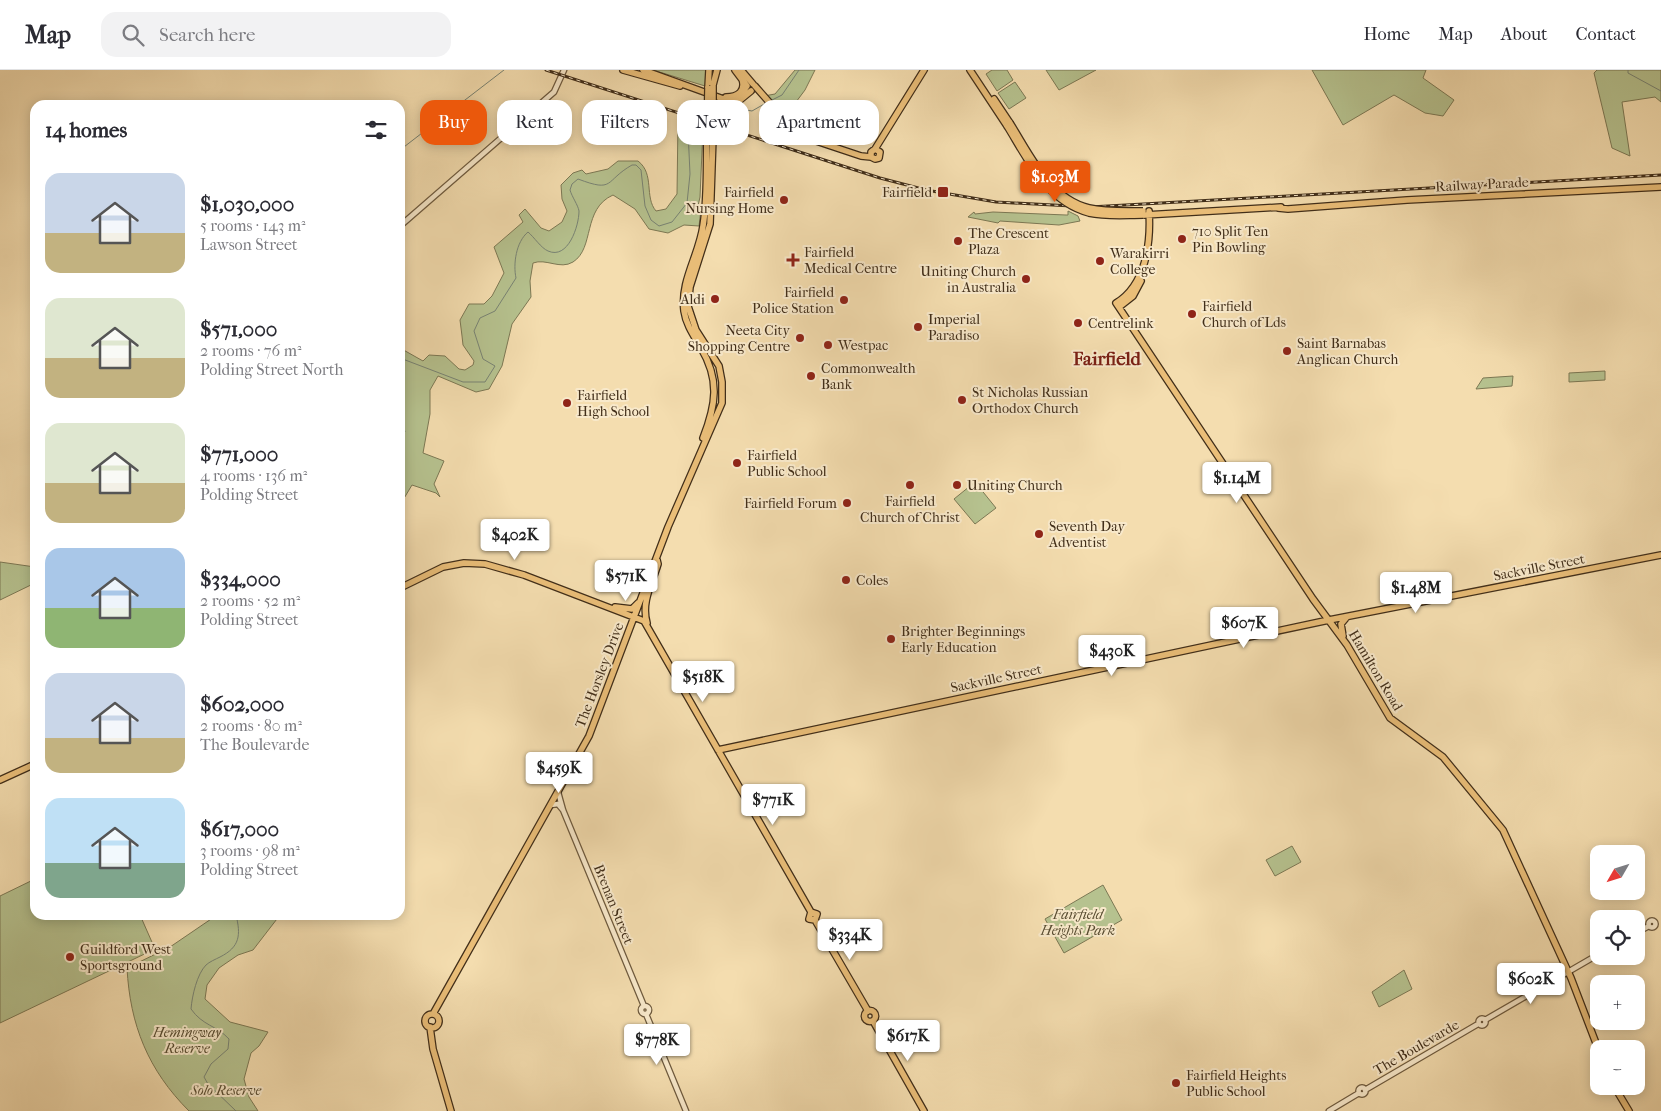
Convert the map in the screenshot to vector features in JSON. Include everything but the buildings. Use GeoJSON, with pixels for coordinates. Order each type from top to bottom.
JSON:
{"type":"FeatureCollection","features":[{"type":"Feature","properties":{"kind":"main road"},"geometry":{"type":"LineString","coordinates":[[623,70],[663,82],[692,88]]}},
{"type":"Feature","properties":{"kind":"main road"},"geometry":{"type":"LineString","coordinates":[[644,70],[719,96],[739,97],[751,88]]}},
{"type":"Feature","properties":{"kind":"main road"},"geometry":{"type":"LineString","coordinates":[[709,70],[711,86]]}},
{"type":"Feature","properties":{"kind":"main road","name":"The Horsley Drive"},"geometry":{"type":"LineString","coordinates":[[452,1111],[433,1049],[430,1027],[435,1027],[438,1023],[438,1017],[433,1014],[591,733],[656,558],[722,403],[722,379],[717,361],[696,330],[688,306],[690,286],[710,224],[711,86],[715,70]]}},
{"type":"Feature","properties":{"kind":"main road"},"geometry":{"type":"LineString","coordinates":[[738,71],[751,88],[764,98],[800,136],[861,156],[871,157],[874,160],[879,158],[880,152],[875,149],[924,70]]}},
{"type":"Feature","properties":{"kind":"main road"},"geometry":{"type":"LineString","coordinates":[[970,70],[1008,124]]}},
{"type":"Feature","properties":{"kind":"main road"},"geometry":{"type":"LineString","coordinates":[[974,70],[1008,124]]}},
{"type":"Feature","properties":{"kind":"main road"},"geometry":{"type":"LineString","coordinates":[[726,97],[736,96],[742,90],[743,81],[738,71]]}},
{"type":"Feature","properties":{"kind":"main road"},"geometry":{"type":"LineString","coordinates":[[719,96],[735,102],[751,88]]}},
{"type":"Feature","properties":{"kind":"main road","name":"Railway Parade"},"geometry":{"type":"LineString","coordinates":[[1008,124],[1044,177],[1067,199],[1088,208],[1099,210],[1175,213],[1288,209],[1305,206],[1661,187]]}},
{"type":"Feature","properties":{"kind":"main road","name":"Hamilton Road"},"geometry":{"type":"LineString","coordinates":[[1148,213],[1149,242],[1143,262],[1133,289],[1117,305],[1329,620],[1348,645],[1390,718],[1443,756],[1503,830],[1567,973],[1594,1040]]}},
{"type":"Feature","properties":{"kind":"main road","name":"Sackville Street"},"geometry":{"type":"LineString","coordinates":[[718,750],[1329,620],[1661,555]]}},
{"type":"Feature","properties":{"kind":"main road"},"geometry":{"type":"LineString","coordinates":[[648,627],[644,610],[658,564],[656,558]]}},
{"type":"Feature","properties":{"kind":"main road"},"geometry":{"type":"LineString","coordinates":[[405,585],[419,577],[449,566],[485,564],[524,575],[644,621],[811,912],[808,914],[809,918],[815,920],[868,1011],[865,1019],[868,1022],[873,1021],[924,1111]]}},
{"type":"Feature","properties":{"kind":"main road"},"geometry":{"type":"LineString","coordinates":[[610,607],[632,609],[639,602]]}},
{"type":"Feature","properties":{"kind":"main road"},"geometry":{"type":"LineString","coordinates":[[1347,617],[1342,621],[1341,626],[1348,645]]}},
{"type":"Feature","properties":{"kind":"main road"},"geometry":{"type":"LineString","coordinates":[[0,780],[30,766]]}},
{"type":"Feature","properties":{"kind":"main road"},"geometry":{"type":"LineString","coordinates":[[1619,1095],[1629,1111]]}},
{"type":"Feature","properties":{"kind":"street"},"geometry":{"type":"LineString","coordinates":[[405,222],[554,92],[564,70]]}},
{"type":"Feature","properties":{"kind":"street","name":"Brenan Street"},"geometry":{"type":"LineString","coordinates":[[558,792],[563,810],[644,1006],[642,1012],[646,1014],[686,1111]]}},
{"type":"Feature","properties":{"kind":"street"},"geometry":{"type":"LineString","coordinates":[[551,805],[558,804],[563,810]]}},
{"type":"Feature","properties":{"kind":"street"},"geometry":{"type":"LineString","coordinates":[[1645,928],[1649,926],[1651,920],[1656,922],[1661,919]]}},
{"type":"Feature","properties":{"kind":"street"},"geometry":{"type":"LineString","coordinates":[[1567,973],[1590,959]]}},
{"type":"Feature","properties":{"kind":"street","name":"The Boulevarde"},"geometry":{"type":"LineString","coordinates":[[1329,1111],[1359,1093],[1359,1089],[1365,1090],[1478,1024],[1479,1019],[1485,1020],[1567,973]]}},
{"type":"Feature","properties":{"kind":"green space"},"geometry":{"type":"Polygon","coordinates":[[[653,70],[707,70],[705,86],[653,70]]]}},
{"type":"Feature","properties":{"kind":"green space"},"geometry":{"type":"Polygon","coordinates":[[[795,70],[815,70],[798,100],[768,100],[764,96],[775,94],[795,70]]]}},
{"type":"Feature","properties":{"kind":"green space"},"geometry":{"type":"Polygon","coordinates":[[[992,70],[1007,70],[1013,80],[997,91],[986,74],[992,70]]]}},
{"type":"Feature","properties":{"kind":"green space"},"geometry":{"type":"Polygon","coordinates":[[[1046,70],[1096,70],[1059,90],[1046,70]]]}},
{"type":"Feature","properties":{"kind":"green space"},"geometry":{"type":"Polygon","coordinates":[[[1312,70],[1426,70],[1423,78],[1454,100],[1443,116],[1425,113],[1394,95],[1343,125],[1312,70]]]}},
{"type":"Feature","properties":{"kind":"green space"},"geometry":{"type":"Polygon","coordinates":[[[1597,70],[1661,70],[1661,102],[1655,97],[1622,102],[1630,156],[1612,148],[1594,73],[1597,70]]]}},
{"type":"Feature","properties":{"kind":"green space"},"geometry":{"type":"Polygon","coordinates":[[[1015,82],[1026,98],[1009,109],[998,93],[1015,82]]]}},
{"type":"Feature","properties":{"kind":"green space"},"geometry":{"type":"Polygon","coordinates":[[[678,145],[702,145],[698,206],[701,209],[699,226],[684,225],[668,233],[649,229],[635,209],[613,195],[603,201],[597,209],[584,248],[580,256],[573,262],[563,265],[543,262],[533,263],[530,281],[531,297],[512,324],[502,366],[489,389],[476,392],[438,376],[430,390],[430,414],[423,453],[444,461],[434,484],[440,497],[436,493],[412,485],[405,497],[405,351],[423,361],[429,355],[445,356],[459,369],[465,370],[473,365],[474,361],[463,345],[460,320],[469,304],[484,304],[492,296],[504,273],[494,247],[523,222],[519,215],[525,209],[541,228],[549,231],[562,222],[567,211],[562,199],[561,185],[573,173],[582,170],[586,174],[608,169],[618,161],[638,161],[643,166],[648,179],[652,205],[656,211],[666,209],[677,194],[678,145]]]}},
{"type":"Feature","properties":{"kind":"green space"},"geometry":{"type":"Polygon","coordinates":[[[1068,211],[1078,216],[1080,221],[1059,225],[1000,221],[998,223],[968,217],[974,212],[975,214],[993,212],[1068,215],[1068,211]]]}},
{"type":"Feature","properties":{"kind":"green space"},"geometry":{"type":"Polygon","coordinates":[[[1605,371],[1605,380],[1569,382],[1569,373],[1605,371]]]}},
{"type":"Feature","properties":{"kind":"green space"},"geometry":{"type":"Polygon","coordinates":[[[1513,376],[1512,386],[1476,389],[1483,378],[1513,376]]]}},
{"type":"Feature","properties":{"kind":"green space"},"geometry":{"type":"Polygon","coordinates":[[[975,482],[996,508],[975,524],[954,499],[975,482]]]}},
{"type":"Feature","properties":{"kind":"green space"},"geometry":{"type":"Polygon","coordinates":[[[0,562],[30,566],[30,585],[0,600],[0,562]]]}},
{"type":"Feature","properties":{"kind":"green space"},"geometry":{"type":"Polygon","coordinates":[[[1292,846],[1301,862],[1275,876],[1266,860],[1292,846]]]}},
{"type":"Feature","properties":{"kind":"green space","name":"Guildford West Sportsground"},"geometry":{"type":"Polygon","coordinates":[[[30,881],[30,920],[142,920],[155,949],[0,1023],[0,896],[30,881]]]}},
{"type":"Feature","properties":{"kind":"green space","name":"Fairfield Heights Park"},"geometry":{"type":"Polygon","coordinates":[[[1103,885],[1122,920],[1064,953],[1045,919],[1103,885]]]}},
{"type":"Feature","properties":{"kind":"green space","name":"Hemingway Reserve"},"geometry":{"type":"Polygon","coordinates":[[[210,920],[276,920],[253,950],[238,955],[219,968],[207,985],[205,999],[230,1022],[268,1032],[259,1046],[251,1053],[244,1079],[249,1097],[258,1111],[189,1111],[162,1079],[152,1063],[144,1046],[132,1009],[127,968],[170,947],[210,920]]]}},
{"type":"Feature","properties":{"kind":"green space"},"geometry":{"type":"Polygon","coordinates":[[[1404,970],[1412,989],[1379,1007],[1372,992],[1404,970]]]}},
{"type":"Feature","properties":{"kind":"waterway"},"geometry":{"type":"LineString","coordinates":[[405,146],[504,70]]}},
{"type":"Feature","properties":{"kind":"waterway"},"geometry":{"type":"LineString","coordinates":[[772,100],[782,95],[799,70]]}},
{"type":"Feature","properties":{"kind":"waterway"},"geometry":{"type":"LineString","coordinates":[[1628,70],[1628,73],[1661,91]]}},
{"type":"Feature","properties":{"kind":"waterway"},"geometry":{"type":"LineString","coordinates":[[749,111],[759,107]]}},
{"type":"Feature","properties":{"kind":"waterway"},"geometry":{"type":"LineString","coordinates":[[405,360],[463,382],[485,382],[495,366],[483,359],[474,331],[480,318],[495,311],[516,278],[516,253],[524,236],[528,232],[548,251],[561,251],[571,240],[577,225],[579,211],[570,190],[572,184],[578,179],[604,185],[632,165],[636,165],[641,170],[645,206],[651,220],[659,226],[672,222],[687,203],[690,174],[689,145]]}},
{"type":"Feature","properties":{"kind":"waterway"},"geometry":{"type":"LineString","coordinates":[[236,1111],[208,1084],[204,1077],[211,1064],[228,1049],[229,1039],[200,1019],[191,1009],[195,986],[203,969],[206,965],[227,953],[235,945],[238,934],[237,920]]}},
{"type":"Feature","properties":{"kind":"railway"},"geometry":{"type":"LineString","coordinates":[[546,70],[880,178],[926,190],[996,202],[1090,207],[1661,175]]}},
{"type":"Feature","properties":{"kind":"place","name":"Fairfield"},"geometry":{"type":"Point","coordinates":[943,192]}},
{"type":"Feature","properties":{"kind":"place","name":"Fairfield Nursing Home"},"geometry":{"type":"Point","coordinates":[784,200]}},
{"type":"Feature","properties":{"kind":"place","name":"710 Split Ten Pin Bowling"},"geometry":{"type":"Point","coordinates":[1182,239]}},
{"type":"Feature","properties":{"kind":"place","name":"The Crescent Plaza"},"geometry":{"type":"Point","coordinates":[958,241]}},
{"type":"Feature","properties":{"kind":"place","name":"Fairfield Medical Centre"},"geometry":{"type":"Point","coordinates":[793,260]}},
{"type":"Feature","properties":{"kind":"place","name":"Warakirri College"},"geometry":{"type":"Point","coordinates":[1100,261]}},
{"type":"Feature","properties":{"kind":"place","name":"Uniting Church in Australia"},"geometry":{"type":"Point","coordinates":[1026,279]}},
{"type":"Feature","properties":{"kind":"place","name":"Aldi"},"geometry":{"type":"Point","coordinates":[715,299]}},
{"type":"Feature","properties":{"kind":"place","name":"Fairfield Police Station"},"geometry":{"type":"Point","coordinates":[844,300]}},
{"type":"Feature","properties":{"kind":"place","name":"Fairfield Church of Lds"},"geometry":{"type":"Point","coordinates":[1192,314]}},
{"type":"Feature","properties":{"kind":"place","name":"Centrelink"},"geometry":{"type":"Point","coordinates":[1078,323]}},
{"type":"Feature","properties":{"kind":"place","name":"Imperial Paradiso"},"geometry":{"type":"Point","coordinates":[918,327]}},
{"type":"Feature","properties":{"kind":"place","name":"Neeta City Shopping Centre"},"geometry":{"type":"Point","coordinates":[800,338]}},
{"type":"Feature","properties":{"kind":"place","name":"Westpac"},"geometry":{"type":"Point","coordinates":[828,345]}},
{"type":"Feature","properties":{"kind":"place","name":"Saint Barnabas Anglican Church"},"geometry":{"type":"Point","coordinates":[1287,351]}},
{"type":"Feature","properties":{"kind":"place","name":"Commonwealth Bank"},"geometry":{"type":"Point","coordinates":[811,376]}},
{"type":"Feature","properties":{"kind":"place","name":"St Nicholas Russian Orthodox Church"},"geometry":{"type":"Point","coordinates":[962,400]}},
{"type":"Feature","properties":{"kind":"place","name":"Fairfield High School"},"geometry":{"type":"Point","coordinates":[567,403]}},
{"type":"Feature","properties":{"kind":"place","name":"Fairfield Public School"},"geometry":{"type":"Point","coordinates":[737,463]}},
{"type":"Feature","properties":{"kind":"place","name":"Fairfield Church of Christ"},"geometry":{"type":"Point","coordinates":[910,485]}},
{"type":"Feature","properties":{"kind":"place","name":"Uniting Church"},"geometry":{"type":"Point","coordinates":[957,485]}},
{"type":"Feature","properties":{"kind":"place","name":"Fairfield Forum"},"geometry":{"type":"Point","coordinates":[847,503]}},
{"type":"Feature","properties":{"kind":"place","name":"Seventh Day Adventist"},"geometry":{"type":"Point","coordinates":[1039,534]}},
{"type":"Feature","properties":{"kind":"place","name":"Coles"},"geometry":{"type":"Point","coordinates":[846,580]}},
{"type":"Feature","properties":{"kind":"place","name":"Brighter Beginnings Early Education"},"geometry":{"type":"Point","coordinates":[891,639]}},
{"type":"Feature","properties":{"kind":"place","name":"Guildford West Sportsground"},"geometry":{"type":"Point","coordinates":[70,957]}},
{"type":"Feature","properties":{"kind":"place","name":"Fairfield Heights Public School"},"geometry":{"type":"Point","coordinates":[1176,1083]}},
{"type":"Feature","properties":{"kind":"district","name":"Fairfield"},"geometry":{"type":"Point","coordinates":[1107,358]}},
{"type":"Feature","properties":{"kind":"park label","name":"Solo Reserve"},"geometry":{"type":"Point","coordinates":[226,1090]}}]}
